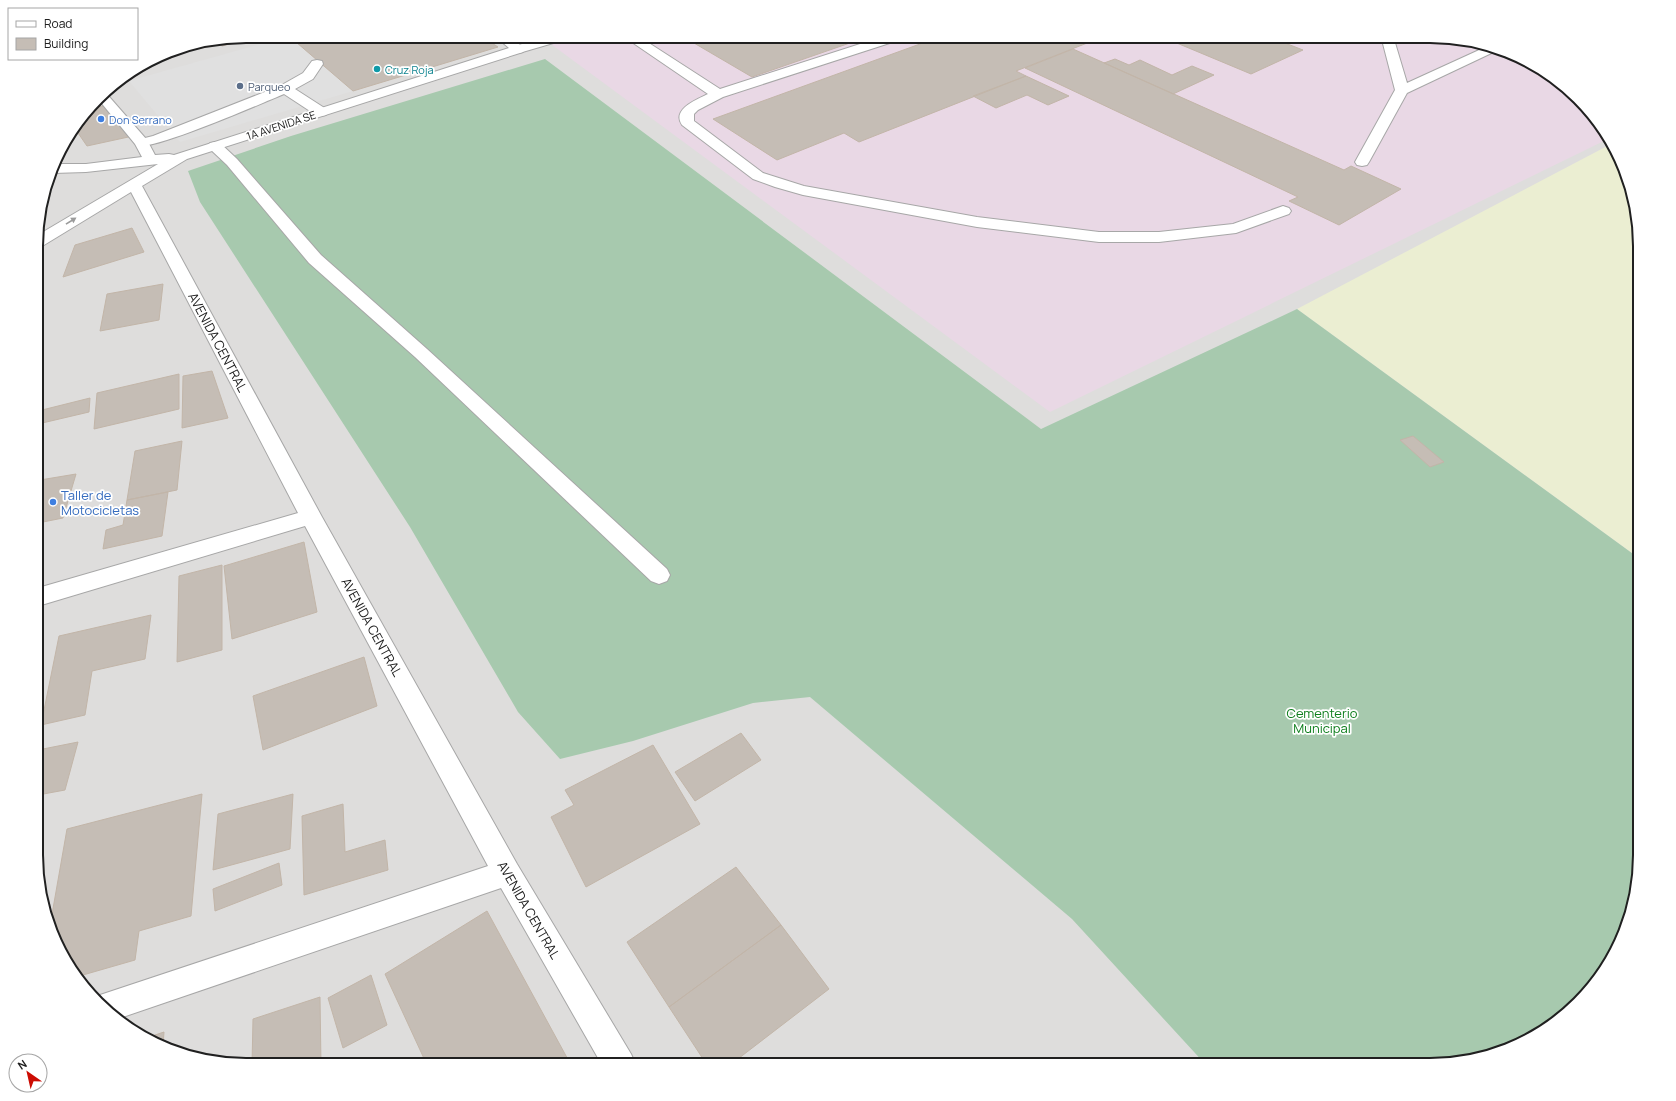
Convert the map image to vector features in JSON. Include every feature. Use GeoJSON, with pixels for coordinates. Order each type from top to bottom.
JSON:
{"type":"FeatureCollection","features":[{"type":"Feature","properties":{"kind":"street"},"geometry":{"type":"LineString","coordinates":[[510,43],[519,50]]}},
{"type":"Feature","properties":{"kind":"street","name":"1A AVENIDA SE"},"geometry":{"type":"LineString","coordinates":[[43,239],[182,156],[541,43]]}},
{"type":"Feature","properties":{"kind":"street"},"geometry":{"type":"LineString","coordinates":[[640,43],[718,94]]}},
{"type":"Feature","properties":{"kind":"street"},"geometry":{"type":"LineString","coordinates":[[876,43],[718,94],[693,107],[687,113],[687,122],[758,176],[780,184],[803,190],[977,222],[1099,237],[1159,237],[1236,228],[1283,211]]}},
{"type":"Feature","properties":{"kind":"street"},"geometry":{"type":"LineString","coordinates":[[1389,43],[1402,90]]}},
{"type":"Feature","properties":{"kind":"street"},"geometry":{"type":"LineString","coordinates":[[1362,162],[1402,90],[1486,51]]}},
{"type":"Feature","properties":{"kind":"street"},"geometry":{"type":"LineString","coordinates":[[142,143],[284,89],[308,76],[317,64]]}},
{"type":"Feature","properties":{"kind":"street"},"geometry":{"type":"LineString","coordinates":[[284,89],[321,112]]}},
{"type":"Feature","properties":{"kind":"street"},"geometry":{"type":"LineString","coordinates":[[105,99],[142,143],[151,161]]}},
{"type":"Feature","properties":{"kind":"street"},"geometry":{"type":"LineString","coordinates":[[216,146],[232,162],[315,259],[421,353],[659,575]]}},
{"type":"Feature","properties":{"kind":"street"},"geometry":{"type":"LineString","coordinates":[[58,169],[86,168],[182,156]]}},
{"type":"Feature","properties":{"kind":"street","name":"AVENIDA CENTRAL"},"geometry":{"type":"LineString","coordinates":[[134,184],[311,517],[507,872],[616,1058]]}},
{"type":"Feature","properties":{"kind":"street"},"geometry":{"type":"LineString","coordinates":[[43,596],[311,517]]}},
{"type":"Feature","properties":{"kind":"street"},"geometry":{"type":"LineString","coordinates":[[110,1006],[507,872]]}},
{"type":"Feature","properties":{"kind":"shaded area"},"geometry":{"type":"Polygon","coordinates":[[[233,43],[1443,43],[1483,50],[1508,58],[1532,70],[1564,93],[1583,112],[1606,144],[1618,168],[1629,208],[1633,291],[1633,868],[1626,908],[1618,933],[1599,968],[1583,989],[1564,1008],[1532,1031],[1508,1043],[1470,1054],[1443,1058],[233,1058],[193,1051],[168,1043],[133,1024],[112,1008],[93,989],[77,968],[58,933],[47,895],[43,868],[43,233],[50,193],[58,168],[77,133],[93,112],[112,93],[144,70],[168,58],[206,47],[233,43]]]}},
{"type":"Feature","properties":{"kind":"shaded area","name":"Parqueo"},"geometry":{"type":"Polygon","coordinates":[[[264,43],[297,43],[353,91],[180,142],[129,81],[264,43]]]}},
{"type":"Feature","properties":{"kind":"shaded area"},"geometry":{"type":"Polygon","coordinates":[[[549,43],[1443,43],[1483,50],[1508,58],[1532,70],[1554,85],[1574,102],[1591,122],[1604,141],[1050,412],[549,43]]]}},
{"type":"Feature","properties":{"kind":"green space","name":"Cementerio Municipal"},"geometry":{"type":"Polygon","coordinates":[[[545,59],[1041,429],[1297,309],[1633,554],[1633,868],[1626,908],[1618,933],[1599,968],[1574,999],[1543,1024],[1508,1043],[1470,1054],[1443,1058],[1200,1058],[1072,919],[810,697],[753,703],[633,741],[560,759],[518,712],[410,527],[200,202],[188,171],[291,136],[545,59]]]}},
{"type":"Feature","properties":{"kind":"green space"},"geometry":{"type":"Polygon","coordinates":[[[1607,146],[1618,168],[1626,193],[1633,233],[1633,554],[1297,309],[1607,146]]]}},
{"type":"Feature","properties":{"kind":"building","name":"Cruz Roja"},"geometry":{"type":"Polygon","coordinates":[[[297,43],[492,43],[498,47],[353,91],[297,43]]]}},
{"type":"Feature","properties":{"kind":"building"},"geometry":{"type":"Polygon","coordinates":[[[694,43],[850,43],[752,77],[694,43]]]}},
{"type":"Feature","properties":{"kind":"building"},"geometry":{"type":"Polygon","coordinates":[[[923,43],[1087,43],[1016,71],[1026,76],[859,142],[844,133],[777,160],[713,119],[923,43]]]}},
{"type":"Feature","properties":{"kind":"building"},"geometry":{"type":"Polygon","coordinates":[[[1177,43],[1285,43],[1303,50],[1251,74],[1177,43]]]}},
{"type":"Feature","properties":{"kind":"building"},"geometry":{"type":"Polygon","coordinates":[[[1073,49],[1344,170],[1351,166],[1401,189],[1339,225],[1289,201],[1298,197],[1025,68],[1073,49]]]}},
{"type":"Feature","properties":{"kind":"building"},"geometry":{"type":"Polygon","coordinates":[[[1115,59],[1129,65],[1140,60],[1172,75],[1192,66],[1214,75],[1173,94],[1104,63],[1115,59]]]}},
{"type":"Feature","properties":{"kind":"building"},"geometry":{"type":"Polygon","coordinates":[[[1026,76],[1069,96],[1048,105],[1027,95],[996,108],[973,96],[1026,76]]]}},
{"type":"Feature","properties":{"kind":"building","name":"Don Serrano"},"geometry":{"type":"Polygon","coordinates":[[[106,105],[133,136],[87,146],[78,132],[97,108],[106,105]]]}},
{"type":"Feature","properties":{"kind":"building"},"geometry":{"type":"Polygon","coordinates":[[[132,228],[144,252],[63,277],[75,245],[132,228]]]}},
{"type":"Feature","properties":{"kind":"building"},"geometry":{"type":"Polygon","coordinates":[[[163,284],[159,320],[100,331],[107,294],[163,284]]]}},
{"type":"Feature","properties":{"kind":"building"},"geometry":{"type":"Polygon","coordinates":[[[212,371],[228,418],[182,428],[183,376],[212,371]]]}},
{"type":"Feature","properties":{"kind":"building"},"geometry":{"type":"Polygon","coordinates":[[[179,374],[179,409],[94,429],[97,393],[179,374]]]}},
{"type":"Feature","properties":{"kind":"building"},"geometry":{"type":"Polygon","coordinates":[[[90,398],[89,412],[43,423],[43,410],[90,398]]]}},
{"type":"Feature","properties":{"kind":"building"},"geometry":{"type":"Polygon","coordinates":[[[1413,436],[1444,462],[1430,467],[1400,440],[1413,436]]]}},
{"type":"Feature","properties":{"kind":"building"},"geometry":{"type":"Polygon","coordinates":[[[182,441],[177,490],[127,500],[135,451],[182,441]]]}},
{"type":"Feature","properties":{"kind":"building","name":"Taller de Motocicletas"},"geometry":{"type":"Polygon","coordinates":[[[76,474],[63,518],[43,522],[43,480],[76,474]]]}},
{"type":"Feature","properties":{"kind":"building"},"geometry":{"type":"Polygon","coordinates":[[[168,492],[162,536],[103,549],[106,530],[123,525],[127,500],[168,492]]]}},
{"type":"Feature","properties":{"kind":"building"},"geometry":{"type":"Polygon","coordinates":[[[304,542],[317,612],[232,639],[224,566],[304,542]]]}},
{"type":"Feature","properties":{"kind":"building"},"geometry":{"type":"Polygon","coordinates":[[[222,565],[222,650],[177,662],[179,576],[222,565]]]}},
{"type":"Feature","properties":{"kind":"building"},"geometry":{"type":"Polygon","coordinates":[[[151,615],[145,659],[92,671],[85,715],[43,725],[43,715],[59,636],[151,615]]]}},
{"type":"Feature","properties":{"kind":"building"},"geometry":{"type":"Polygon","coordinates":[[[364,657],[377,706],[263,750],[253,696],[364,657]]]}},
{"type":"Feature","properties":{"kind":"building"},"geometry":{"type":"Polygon","coordinates":[[[741,733],[761,760],[695,801],[675,772],[741,733]]]}},
{"type":"Feature","properties":{"kind":"building"},"geometry":{"type":"Polygon","coordinates":[[[78,742],[65,790],[43,794],[43,749],[78,742]]]}},
{"type":"Feature","properties":{"kind":"building"},"geometry":{"type":"Polygon","coordinates":[[[653,745],[700,824],[586,887],[551,817],[574,805],[565,790],[653,745]]]}},
{"type":"Feature","properties":{"kind":"building"},"geometry":{"type":"Polygon","coordinates":[[[202,794],[191,916],[139,931],[135,960],[82,975],[58,933],[52,914],[67,829],[202,794]]]}},
{"type":"Feature","properties":{"kind":"building"},"geometry":{"type":"Polygon","coordinates":[[[293,794],[290,849],[213,870],[218,814],[293,794]]]}},
{"type":"Feature","properties":{"kind":"building"},"geometry":{"type":"Polygon","coordinates":[[[343,804],[345,852],[385,840],[388,870],[304,895],[302,816],[343,804]]]}},
{"type":"Feature","properties":{"kind":"building"},"geometry":{"type":"Polygon","coordinates":[[[279,863],[282,885],[215,911],[213,889],[279,863]]]}},
{"type":"Feature","properties":{"kind":"building"},"geometry":{"type":"Polygon","coordinates":[[[736,867],[781,925],[669,1007],[627,942],[736,867]]]}},
{"type":"Feature","properties":{"kind":"building"},"geometry":{"type":"Polygon","coordinates":[[[487,911],[567,1058],[424,1058],[385,974],[487,911]]]}},
{"type":"Feature","properties":{"kind":"building"},"geometry":{"type":"Polygon","coordinates":[[[781,925],[829,989],[739,1058],[702,1058],[669,1007],[781,925]]]}},
{"type":"Feature","properties":{"kind":"building"},"geometry":{"type":"Polygon","coordinates":[[[371,975],[387,1025],[343,1048],[328,998],[371,975]]]}},
{"type":"Feature","properties":{"kind":"building"},"geometry":{"type":"Polygon","coordinates":[[[320,997],[321,1058],[252,1058],[253,1019],[320,997]]]}},
{"type":"Feature","properties":{"kind":"building"},"geometry":{"type":"Polygon","coordinates":[[[164,1032],[163,1041],[153,1036],[164,1032]]]}},
{"type":"Feature","properties":{"kind":"place","name":"Cruz Roja"},"geometry":{"type":"Point","coordinates":[377,69]}},
{"type":"Feature","properties":{"kind":"place","name":"Parqueo"},"geometry":{"type":"Point","coordinates":[240,86]}},
{"type":"Feature","properties":{"kind":"place","name":"Don Serrano"},"geometry":{"type":"Point","coordinates":[101,119]}},
{"type":"Feature","properties":{"kind":"place","name":"Taller de Motocicletas"},"geometry":{"type":"Point","coordinates":[53,502]}}]}
